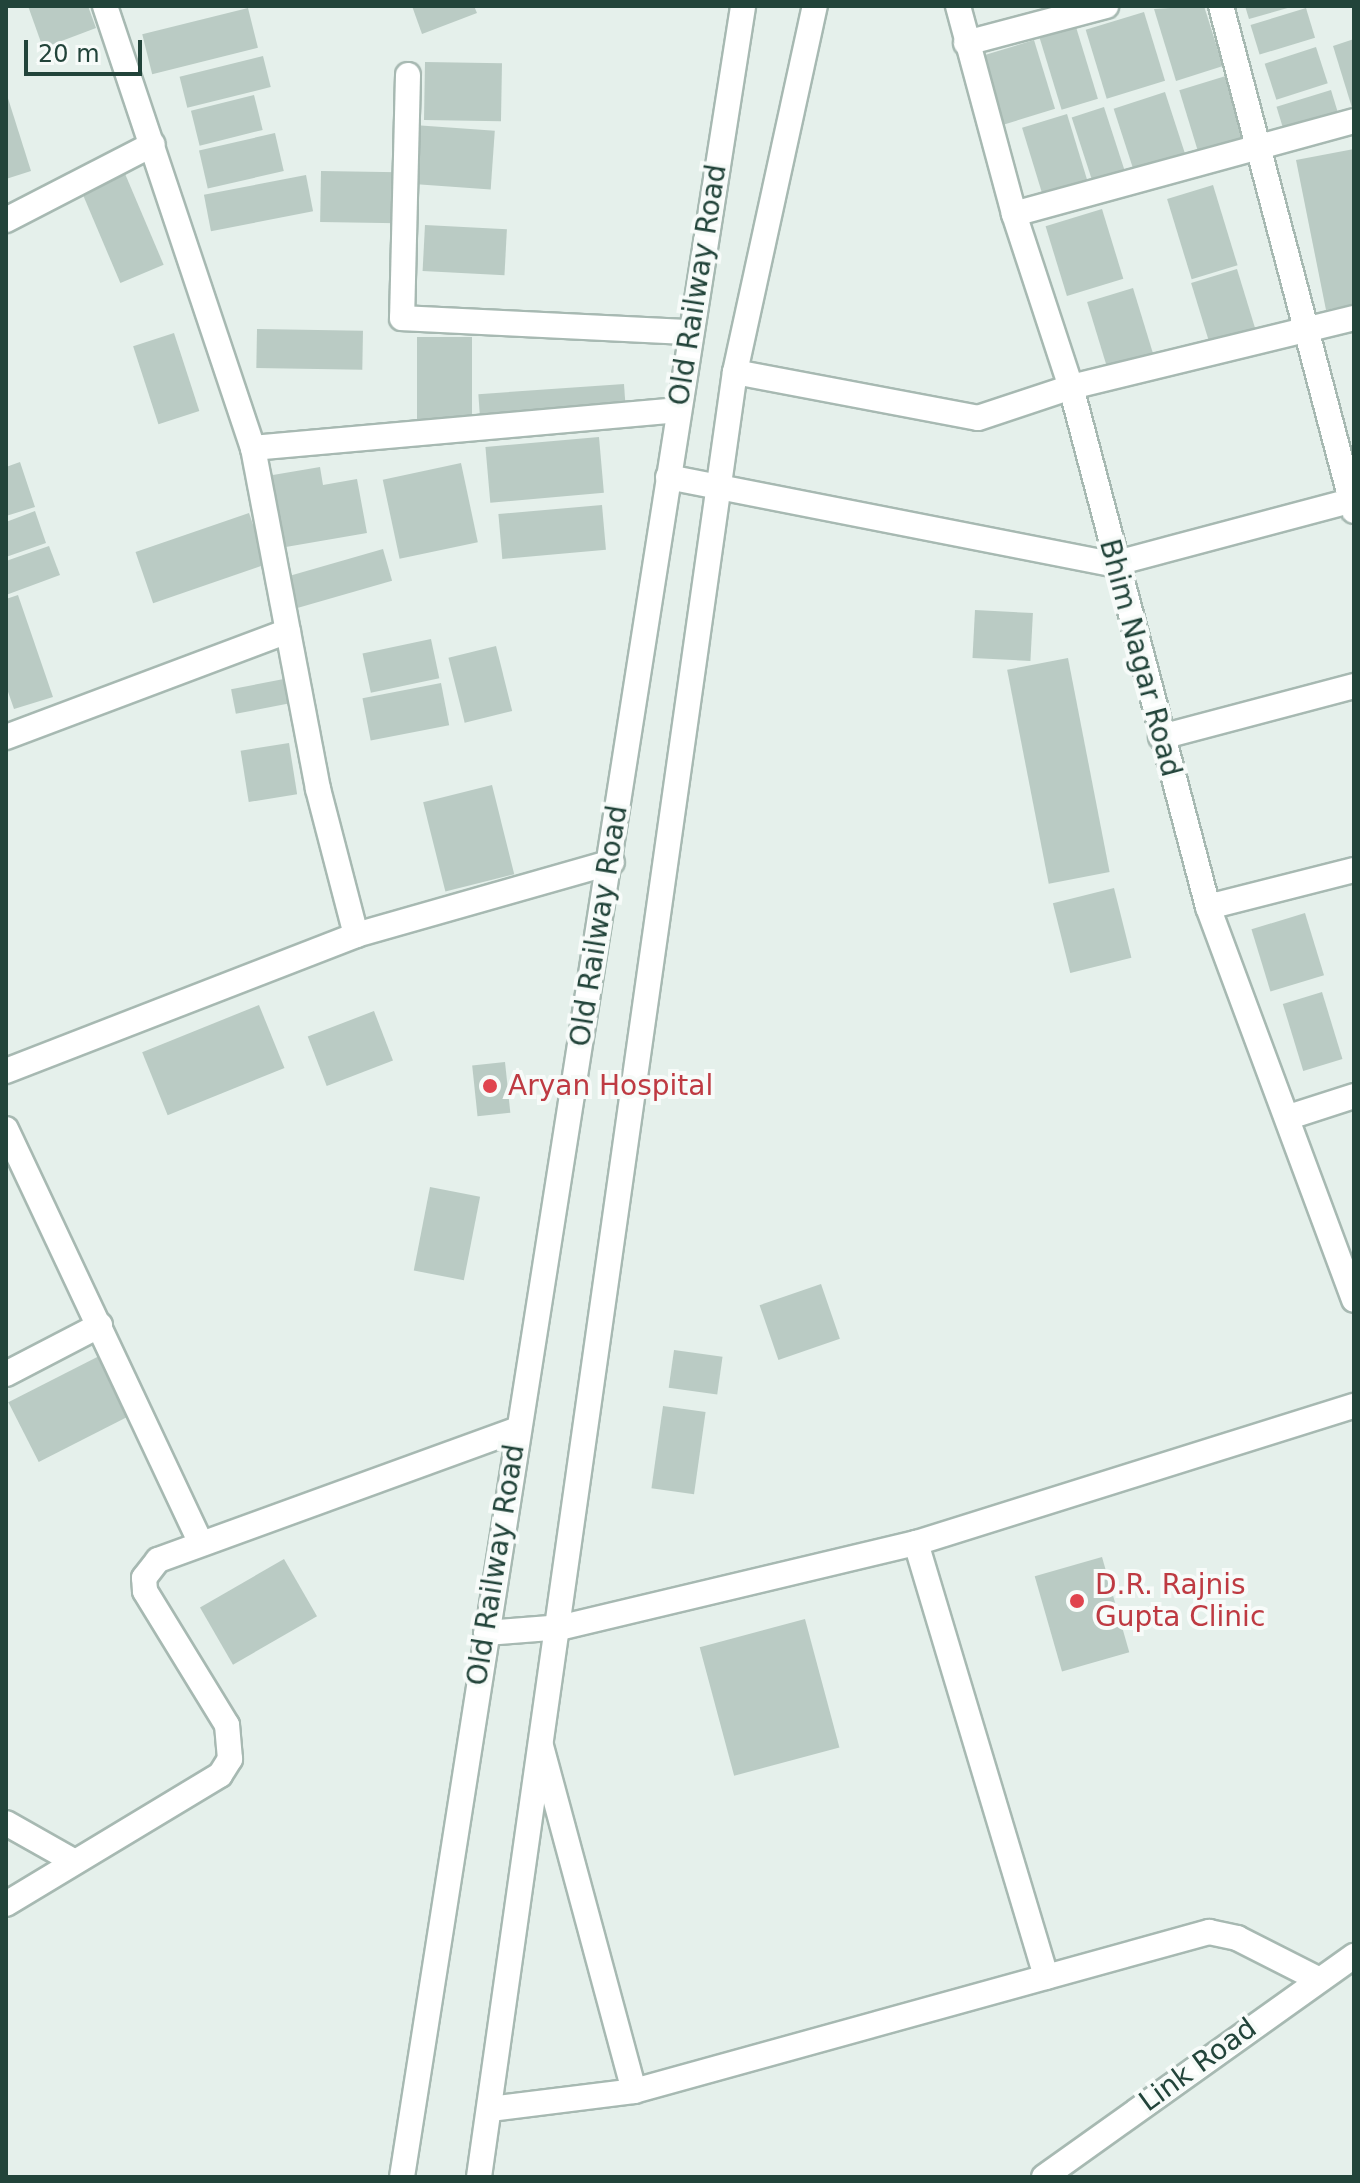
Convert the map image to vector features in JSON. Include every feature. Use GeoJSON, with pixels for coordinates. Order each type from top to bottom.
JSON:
{"type":"FeatureCollection","features":[{"type":"Feature","properties":{"kind":"street"},"geometry":{"type":"LineString","coordinates":[[105,6],[253,448],[288,631],[356,935]]}},
{"type":"Feature","properties":{"kind":"street","name":"Old Railway Road"},"geometry":{"type":"LineString","coordinates":[[402,2177],[518,1429],[612,862],[678,410],[743,6]]}},
{"type":"Feature","properties":{"kind":"street","name":"Old Railway Road"},"geometry":{"type":"LineString","coordinates":[[479,2177],[541,1746],[563,1627],[735,372],[815,6]]}},
{"type":"Feature","properties":{"kind":"street","name":"Bhim Nagar Road"},"geometry":{"type":"LineString","coordinates":[[958,6],[1014,214],[1071,387],[1113,564],[1208,907],[1289,1117],[1354,1300]]}},
{"type":"Feature","properties":{"kind":"street"},"geometry":{"type":"LineString","coordinates":[[966,43],[1106,6]]}},
{"type":"Feature","properties":{"kind":"street"},"geometry":{"type":"LineString","coordinates":[[668,477],[1113,564],[1353,504],[1310,331],[1256,148],[1221,6]]}},
{"type":"Feature","properties":{"kind":"street"},"geometry":{"type":"LineString","coordinates":[[408,75],[402,318],[690,332]]}},
{"type":"Feature","properties":{"kind":"street"},"geometry":{"type":"LineString","coordinates":[[1014,214],[1354,121]]}},
{"type":"Feature","properties":{"kind":"street"},"geometry":{"type":"LineString","coordinates":[[6,220],[153,144]]}},
{"type":"Feature","properties":{"kind":"street"},"geometry":{"type":"LineString","coordinates":[[735,372],[953,419],[1023,407],[1071,387],[1354,318]]}},
{"type":"Feature","properties":{"kind":"street"},"geometry":{"type":"LineString","coordinates":[[253,448],[678,410]]}},
{"type":"Feature","properties":{"kind":"street"},"geometry":{"type":"LineString","coordinates":[[6,737],[288,631]]}},
{"type":"Feature","properties":{"kind":"street"},"geometry":{"type":"LineString","coordinates":[[1161,737],[1354,686]]}},
{"type":"Feature","properties":{"kind":"street"},"geometry":{"type":"LineString","coordinates":[[6,1071],[356,935],[612,862]]}},
{"type":"Feature","properties":{"kind":"street"},"geometry":{"type":"LineString","coordinates":[[1208,907],[1354,870]]}},
{"type":"Feature","properties":{"kind":"street"},"geometry":{"type":"LineString","coordinates":[[1289,1117],[1354,1096]]}},
{"type":"Feature","properties":{"kind":"street"},"geometry":{"type":"LineString","coordinates":[[6,1129],[199,1540]]}},
{"type":"Feature","properties":{"kind":"street"},"geometry":{"type":"LineString","coordinates":[[6,1374],[100,1325]]}},
{"type":"Feature","properties":{"kind":"street"},"geometry":{"type":"LineString","coordinates":[[486,1633],[563,1627],[916,1543],[1354,1406]]}},
{"type":"Feature","properties":{"kind":"street"},"geometry":{"type":"LineString","coordinates":[[6,1904],[70,1859],[220,1775],[230,1759],[227,1725],[145,1591],[150,1568],[199,1540],[518,1429]]}},
{"type":"Feature","properties":{"kind":"street"},"geometry":{"type":"LineString","coordinates":[[916,1543],[1046,1977]]}},
{"type":"Feature","properties":{"kind":"street"},"geometry":{"type":"LineString","coordinates":[[541,1746],[634,2091]]}},
{"type":"Feature","properties":{"kind":"street"},"geometry":{"type":"LineString","coordinates":[[6,1823],[70,1859]]}},
{"type":"Feature","properties":{"kind":"street"},"geometry":{"type":"LineString","coordinates":[[490,2109],[634,2091],[1209,1932],[1237,1938],[1316,1978]]}},
{"type":"Feature","properties":{"kind":"street","name":"Link Road"},"geometry":{"type":"LineString","coordinates":[[1044,2177],[1316,1978],[1354,1956]]}},
{"type":"Feature","properties":{"kind":"building"},"geometry":{"type":"Polygon","coordinates":[[[28,6],[88,6],[96,28],[43,48],[28,6]]]}},
{"type":"Feature","properties":{"kind":"building"},"geometry":{"type":"Polygon","coordinates":[[[412,6],[474,6],[477,13],[422,34],[412,6]]]}},
{"type":"Feature","properties":{"kind":"building"},"geometry":{"type":"Polygon","coordinates":[[[1204,6],[1223,66],[1176,81],[1154,9],[1204,6]]]}},
{"type":"Feature","properties":{"kind":"building"},"geometry":{"type":"Polygon","coordinates":[[[1245,6],[1291,6],[1291,7],[1249,19],[1245,6]]]}},
{"type":"Feature","properties":{"kind":"building"},"geometry":{"type":"Polygon","coordinates":[[[248,8],[258,48],[152,74],[142,34],[248,8]]]}},
{"type":"Feature","properties":{"kind":"building"},"geometry":{"type":"Polygon","coordinates":[[[1306,8],[1315,38],[1260,55],[1251,25],[1306,8]]]}},
{"type":"Feature","properties":{"kind":"building"},"geometry":{"type":"Polygon","coordinates":[[[1144,12],[1165,81],[1107,99],[1086,30],[1144,12]]]}},
{"type":"Feature","properties":{"kind":"building"},"geometry":{"type":"Polygon","coordinates":[[[1076,27],[1098,99],[1062,110],[1040,38],[1076,27]]]}},
{"type":"Feature","properties":{"kind":"building"},"geometry":{"type":"Polygon","coordinates":[[[1354,39],[1354,111],[1353,111],[1333,46],[1354,39]]]}},
{"type":"Feature","properties":{"kind":"building"},"geometry":{"type":"Polygon","coordinates":[[[1034,40],[1055,109],[1003,125],[982,56],[1034,40]]]}},
{"type":"Feature","properties":{"kind":"building"},"geometry":{"type":"Polygon","coordinates":[[[1316,47],[1328,83],[1276,100],[1265,64],[1316,47]]]}},
{"type":"Feature","properties":{"kind":"building"},"geometry":{"type":"Polygon","coordinates":[[[263,56],[271,87],[187,108],[180,77],[263,56]]]}},
{"type":"Feature","properties":{"kind":"building"},"geometry":{"type":"Polygon","coordinates":[[[425,62],[502,63],[501,121],[424,120],[425,62]]]}},
{"type":"Feature","properties":{"kind":"building"},"geometry":{"type":"Polygon","coordinates":[[[1229,75],[1250,145],[1201,160],[1179,90],[1229,75]]]}},
{"type":"Feature","properties":{"kind":"building"},"geometry":{"type":"Polygon","coordinates":[[[1331,90],[1341,123],[1286,139],[1276,107],[1331,90]]]}},
{"type":"Feature","properties":{"kind":"building"},"geometry":{"type":"Polygon","coordinates":[[[6,92],[31,171],[6,179],[6,92]]]}},
{"type":"Feature","properties":{"kind":"building"},"geometry":{"type":"Polygon","coordinates":[[[1165,92],[1187,160],[1136,177],[1114,109],[1165,92]]]}},
{"type":"Feature","properties":{"kind":"building"},"geometry":{"type":"Polygon","coordinates":[[[254,95],[263,130],[200,146],[191,111],[254,95]]]}},
{"type":"Feature","properties":{"kind":"building"},"geometry":{"type":"Polygon","coordinates":[[[1104,107],[1126,175],[1094,186],[1072,118],[1104,107]]]}},
{"type":"Feature","properties":{"kind":"building"},"geometry":{"type":"Polygon","coordinates":[[[1067,114],[1089,185],[1044,199],[1022,128],[1067,114]]]}},
{"type":"Feature","properties":{"kind":"building"},"geometry":{"type":"Polygon","coordinates":[[[414,125],[495,131],[491,190],[410,184],[414,125]]]}},
{"type":"Feature","properties":{"kind":"building"},"geometry":{"type":"Polygon","coordinates":[[[275,133],[284,171],[208,189],[199,151],[275,133]]]}},
{"type":"Feature","properties":{"kind":"building"},"geometry":{"type":"Polygon","coordinates":[[[1354,149],[1354,304],[1326,310],[1296,160],[1354,149]]]}},
{"type":"Feature","properties":{"kind":"building"},"geometry":{"type":"Polygon","coordinates":[[[123,169],[164,265],[120,283],[80,187],[123,169]]]}},
{"type":"Feature","properties":{"kind":"building"},"geometry":{"type":"Polygon","coordinates":[[[321,171],[399,172],[398,223],[320,222],[321,171]]]}},
{"type":"Feature","properties":{"kind":"building"},"geometry":{"type":"Polygon","coordinates":[[[306,175],[313,211],[211,231],[204,195],[306,175]]]}},
{"type":"Feature","properties":{"kind":"building"},"geometry":{"type":"Polygon","coordinates":[[[1213,185],[1238,265],[1192,279],[1167,199],[1213,185]]]}},
{"type":"Feature","properties":{"kind":"building"},"geometry":{"type":"Polygon","coordinates":[[[1102,209],[1123,279],[1067,296],[1046,226],[1102,209]]]}},
{"type":"Feature","properties":{"kind":"building"},"geometry":{"type":"Polygon","coordinates":[[[425,225],[507,229],[504,275],[423,271],[425,225]]]}},
{"type":"Feature","properties":{"kind":"building"},"geometry":{"type":"Polygon","coordinates":[[[1237,269],[1257,334],[1211,348],[1191,283],[1237,269]]]}},
{"type":"Feature","properties":{"kind":"building"},"geometry":{"type":"Polygon","coordinates":[[[1133,288],[1155,361],[1109,375],[1087,302],[1133,288]]]}},
{"type":"Feature","properties":{"kind":"building"},"geometry":{"type":"Polygon","coordinates":[[[257,329],[363,331],[362,370],[256,368],[257,329]]]}},
{"type":"Feature","properties":{"kind":"building"},"geometry":{"type":"Polygon","coordinates":[[[174,333],[199,411],[158,424],[133,346],[174,333]]]}},
{"type":"Feature","properties":{"kind":"building"},"geometry":{"type":"Polygon","coordinates":[[[417,337],[472,337],[472,425],[417,425],[417,337]]]}},
{"type":"Feature","properties":{"kind":"building"},"geometry":{"type":"Polygon","coordinates":[[[624,384],[626,412],[480,422],[478,394],[624,384]]]}},
{"type":"Feature","properties":{"kind":"building"},"geometry":{"type":"Polygon","coordinates":[[[599,437],[604,493],[490,503],[485,447],[599,437]]]}},
{"type":"Feature","properties":{"kind":"building"},"geometry":{"type":"Polygon","coordinates":[[[20,462],[35,507],[6,516],[6,467],[20,462]]]}},
{"type":"Feature","properties":{"kind":"building"},"geometry":{"type":"Polygon","coordinates":[[[461,463],[478,542],[400,559],[383,480],[461,463]]]}},
{"type":"Feature","properties":{"kind":"building"},"geometry":{"type":"Polygon","coordinates":[[[320,467],[323,485],[357,479],[367,533],[280,548],[267,476],[320,467]]]}},
{"type":"Feature","properties":{"kind":"building"},"geometry":{"type":"Polygon","coordinates":[[[602,505],[606,550],[502,559],[498,514],[602,505]]]}},
{"type":"Feature","properties":{"kind":"building"},"geometry":{"type":"Polygon","coordinates":[[[35,511],[46,543],[6,557],[6,522],[35,511]]]}},
{"type":"Feature","properties":{"kind":"building"},"geometry":{"type":"Polygon","coordinates":[[[249,513],[267,564],[153,603],[136,552],[249,513]]]}},
{"type":"Feature","properties":{"kind":"building"},"geometry":{"type":"Polygon","coordinates":[[[49,546],[60,575],[6,595],[6,561],[49,546]]]}},
{"type":"Feature","properties":{"kind":"building"},"geometry":{"type":"Polygon","coordinates":[[[383,549],[392,581],[292,609],[283,578],[383,549]]]}},
{"type":"Feature","properties":{"kind":"building"},"geometry":{"type":"Polygon","coordinates":[[[18,595],[53,697],[14,709],[6,686],[6,599],[18,595]]]}},
{"type":"Feature","properties":{"kind":"building"},"geometry":{"type":"Polygon","coordinates":[[[975,610],[1033,613],[1030,661],[972,658],[975,610]]]}},
{"type":"Feature","properties":{"kind":"building"},"geometry":{"type":"Polygon","coordinates":[[[431,639],[439,678],[371,693],[363,654],[431,639]]]}},
{"type":"Feature","properties":{"kind":"building"},"geometry":{"type":"Polygon","coordinates":[[[496,646],[512,711],[465,723],[448,658],[496,646]]]}},
{"type":"Feature","properties":{"kind":"building"},"geometry":{"type":"Polygon","coordinates":[[[1068,658],[1110,872],[1049,884],[1007,670],[1068,658]]]}},
{"type":"Feature","properties":{"kind":"building"},"geometry":{"type":"Polygon","coordinates":[[[289,678],[294,703],[236,714],[231,689],[289,678]]]}},
{"type":"Feature","properties":{"kind":"building"},"geometry":{"type":"Polygon","coordinates":[[[441,683],[449,725],[371,740],[362,698],[441,683]]]}},
{"type":"Feature","properties":{"kind":"building"},"geometry":{"type":"Polygon","coordinates":[[[289,743],[297,794],[249,802],[241,751],[289,743]]]}},
{"type":"Feature","properties":{"kind":"building"},"geometry":{"type":"Polygon","coordinates":[[[492,785],[514,874],[445,891],[423,802],[492,785]]]}},
{"type":"Feature","properties":{"kind":"building"},"geometry":{"type":"Polygon","coordinates":[[[1114,888],[1131,958],[1070,973],[1053,903],[1114,888]]]}},
{"type":"Feature","properties":{"kind":"building"},"geometry":{"type":"Polygon","coordinates":[[[1305,913],[1324,975],[1270,992],[1251,929],[1305,913]]]}},
{"type":"Feature","properties":{"kind":"building"},"geometry":{"type":"Polygon","coordinates":[[[1322,992],[1342,1059],[1303,1071],[1283,1004],[1322,992]]]}},
{"type":"Feature","properties":{"kind":"building"},"geometry":{"type":"Polygon","coordinates":[[[259,1005],[284,1068],[168,1115],[142,1052],[259,1005]]]}},
{"type":"Feature","properties":{"kind":"building"},"geometry":{"type":"Polygon","coordinates":[[[374,1011],[393,1060],[327,1086],[308,1036],[374,1011]]]}},
{"type":"Feature","properties":{"kind":"building"},"geometry":{"type":"Polygon","coordinates":[[[505,1062],[510,1113],[478,1116],[472,1065],[505,1062]]]}},
{"type":"Feature","properties":{"kind":"building"},"geometry":{"type":"Polygon","coordinates":[[[430,1187],[480,1197],[464,1280],[414,1270],[430,1187]]]}},
{"type":"Feature","properties":{"kind":"building"},"geometry":{"type":"Polygon","coordinates":[[[821,1284],[840,1339],[778,1360],[760,1305],[821,1284]]]}},
{"type":"Feature","properties":{"kind":"building"},"geometry":{"type":"Polygon","coordinates":[[[674,1350],[723,1357],[717,1394],[669,1388],[674,1350]]]}},
{"type":"Feature","properties":{"kind":"building"},"geometry":{"type":"Polygon","coordinates":[[[109,1351],[139,1411],[39,1462],[8,1402],[109,1351]]]}},
{"type":"Feature","properties":{"kind":"building"},"geometry":{"type":"Polygon","coordinates":[[[663,1406],[706,1412],[694,1494],[651,1488],[663,1406]]]}},
{"type":"Feature","properties":{"kind":"building"},"geometry":{"type":"Polygon","coordinates":[[[1102,1557],[1129,1652],[1062,1671],[1035,1576],[1102,1557]]]}},
{"type":"Feature","properties":{"kind":"building"},"geometry":{"type":"Polygon","coordinates":[[[284,1559],[317,1616],[233,1665],[200,1608],[284,1559]]]}},
{"type":"Feature","properties":{"kind":"building"},"geometry":{"type":"Polygon","coordinates":[[[805,1619],[839,1747],[734,1776],[700,1647],[805,1619]]]}},
{"type":"Feature","properties":{"kind":"place","name":"Aryan Hospital"},"geometry":{"type":"Point","coordinates":[490,1086]}},
{"type":"Feature","properties":{"kind":"place","name":"D.R. Rajnis Gupta Clinic"},"geometry":{"type":"Point","coordinates":[1077,1601]}}]}
